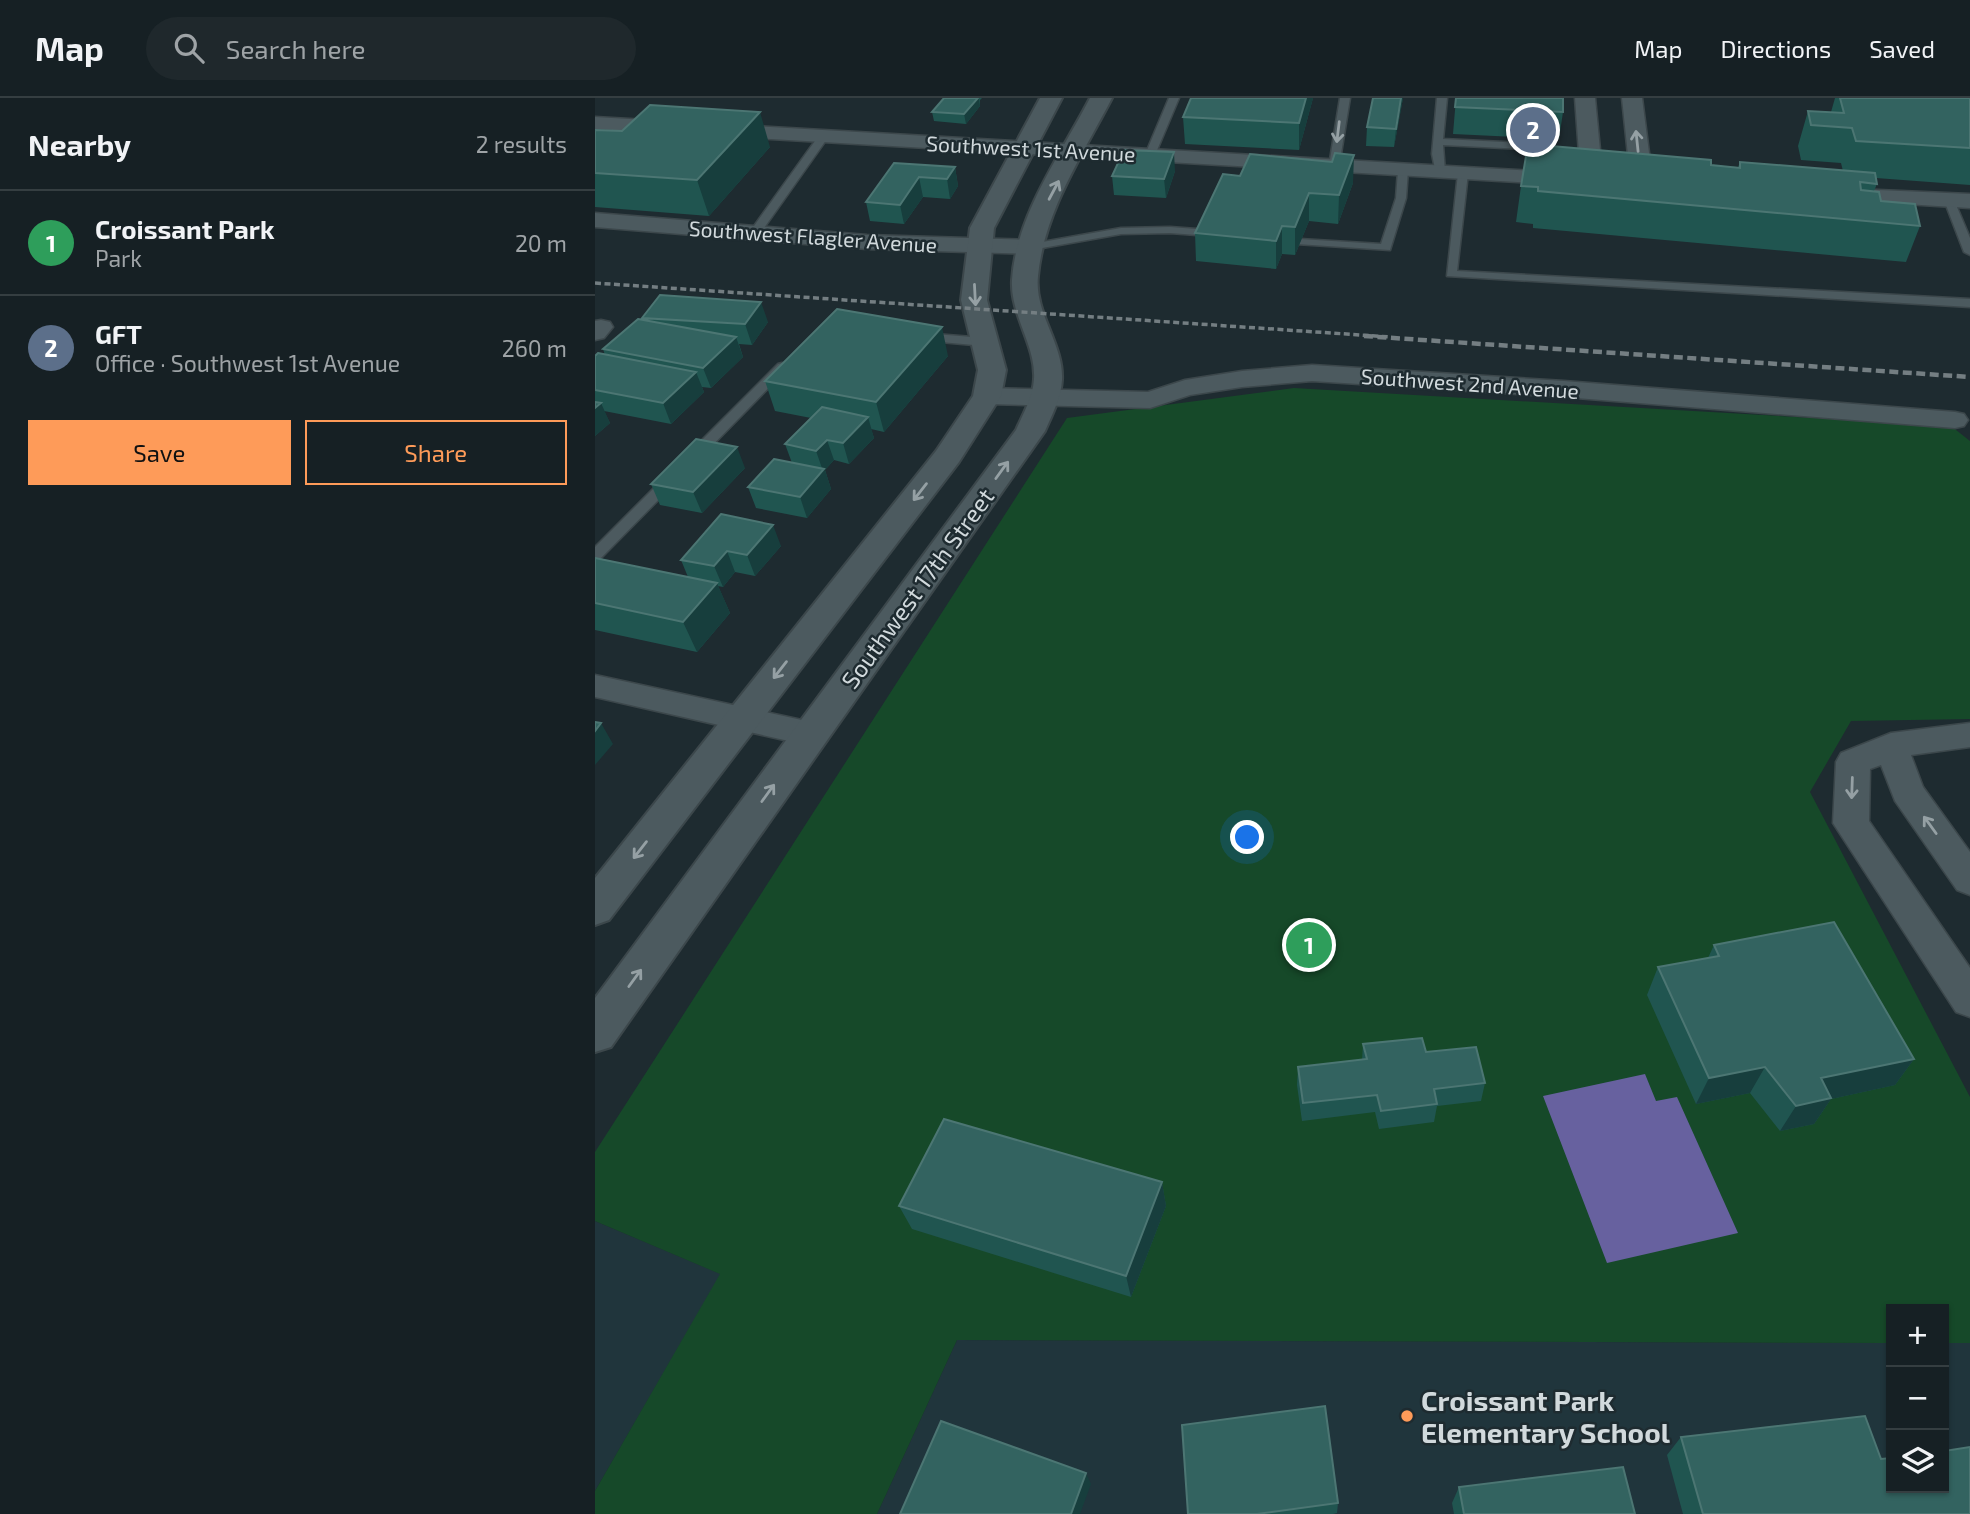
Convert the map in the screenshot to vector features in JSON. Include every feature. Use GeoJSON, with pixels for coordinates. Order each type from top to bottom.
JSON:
{"type":"FeatureCollection","features":[{"type":"Feature","properties":{"kind":"main road"},"geometry":{"type":"LineString","coordinates":[[595,908],[949,456],[987,396],[992,370],[974,300],[982,228],[1051,98]]}},
{"type":"Feature","properties":{"kind":"main road","name":"Southwest 17th Street"},"geometry":{"type":"LineString","coordinates":[[595,1033],[1030,431],[1044,397],[1048,375],[1025,303],[1024,277],[1046,205],[1101,98]]}},
{"type":"Feature","properties":{"kind":"street"},"geometry":{"type":"LineString","coordinates":[[1585,98],[1592,181]]}},
{"type":"Feature","properties":{"kind":"street","name":"Southwest 1st Avenue"},"geometry":{"type":"LineString","coordinates":[[595,123],[1634,183],[1632,98]]}},
{"type":"Feature","properties":{"kind":"street"},"geometry":{"type":"LineString","coordinates":[[1809,193],[1960,201]]}},
{"type":"Feature","properties":{"kind":"street","name":"Southwest Flagler Avenue"},"geometry":{"type":"LineString","coordinates":[[595,220],[836,240],[979,248],[1031,247]]}},
{"type":"Feature","properties":{"kind":"street","name":"Southwest 2nd Avenue"},"geometry":{"type":"LineString","coordinates":[[987,396],[1150,400],[1185,388],[1311,373],[1564,389],[1962,423]]}},
{"type":"Feature","properties":{"kind":"street"},"geometry":{"type":"LineString","coordinates":[[595,685],[811,734]]}},
{"type":"Feature","properties":{"kind":"street"},"geometry":{"type":"LineString","coordinates":[[1970,735],[1936,737],[1891,745],[1853,762],[1851,823],[1970,1000]]}},
{"type":"Feature","properties":{"kind":"street"},"geometry":{"type":"LineString","coordinates":[[1891,745],[1907,792],[1970,880]]}},
{"type":"Feature","properties":{"kind":"lane"},"geometry":{"type":"LineString","coordinates":[[1150,155],[1174,98]]}},
{"type":"Feature","properties":{"kind":"lane"},"geometry":{"type":"LineString","coordinates":[[1334,166],[1345,98]]}},
{"type":"Feature","properties":{"kind":"lane"},"geometry":{"type":"LineString","coordinates":[[1440,172],[1438,142],[1442,98]]}},
{"type":"Feature","properties":{"kind":"lane"},"geometry":{"type":"LineString","coordinates":[[755,233],[824,136]]}},
{"type":"Feature","properties":{"kind":"lane"},"geometry":{"type":"LineString","coordinates":[[1438,142],[1524,146]]}},
{"type":"Feature","properties":{"kind":"lane"},"geometry":{"type":"LineString","coordinates":[[1300,242],[1386,248],[1401,198],[1403,170]]}},
{"type":"Feature","properties":{"kind":"lane"},"geometry":{"type":"LineString","coordinates":[[1463,173],[1451,274],[1970,303]]}},
{"type":"Feature","properties":{"kind":"lane"},"geometry":{"type":"LineString","coordinates":[[1960,201],[1970,252]]}},
{"type":"Feature","properties":{"kind":"lane"},"geometry":{"type":"LineString","coordinates":[[1031,247],[1121,231],[1170,230],[1209,233]]}},
{"type":"Feature","properties":{"kind":"lane"},"geometry":{"type":"LineString","coordinates":[[908,336],[985,342]]}},
{"type":"Feature","properties":{"kind":"lane"},"geometry":{"type":"LineString","coordinates":[[595,556],[795,354]]}},
{"type":"Feature","properties":{"kind":"shaded area"},"geometry":{"type":"Polygon","coordinates":[[[1645,1074],[1656,1101],[1677,1097],[1738,1233],[1607,1263],[1543,1096],[1645,1074]]]}},
{"type":"Feature","properties":{"kind":"shaded area"},"geometry":{"type":"Polygon","coordinates":[[[595,1221],[721,1274],[595,1491],[595,1221]]]}},
{"type":"Feature","properties":{"kind":"shaded area","name":"Croissant Park Elementary School"},"geometry":{"type":"Polygon","coordinates":[[[957,1340],[1886,1343],[1886,1493],[1949,1493],[1949,1343],[1970,1343],[1970,1514],[877,1514],[957,1340]]]}},
{"type":"Feature","properties":{"kind":"green space"},"geometry":{"type":"Polygon","coordinates":[[[1294,388],[1951,426],[1970,441],[1970,719],[1851,721],[1810,792],[1970,1097],[1970,1343],[1949,1343],[1949,1304],[1886,1304],[1886,1343],[957,1340],[877,1514],[595,1514],[595,1491],[720,1274],[595,1221],[595,1152],[1067,418],[1294,388]]]}},
{"type":"Feature","properties":{"kind":"building"},"geometry":{"type":"Polygon","coordinates":[[[944,98],[978,98],[964,114],[932,112],[944,98]]]}},
{"type":"Feature","properties":{"kind":"building"},"geometry":{"type":"Polygon","coordinates":[[[1191,98],[1306,98],[1299,123],[1183,117],[1191,98]]]}},
{"type":"Feature","properties":{"kind":"building"},"geometry":{"type":"Polygon","coordinates":[[[1373,98],[1401,98],[1396,129],[1367,127],[1373,98]]]}},
{"type":"Feature","properties":{"kind":"building"},"geometry":{"type":"Polygon","coordinates":[[[1456,98],[1563,98],[1563,112],[1455,107],[1456,98]]]}},
{"type":"Feature","properties":{"kind":"building"},"geometry":{"type":"Polygon","coordinates":[[[1840,98],[1970,98],[1970,148],[1856,141],[1852,128],[1811,125],[1808,111],[1844,113],[1840,98]]]}},
{"type":"Feature","properties":{"kind":"building"},"geometry":{"type":"Polygon","coordinates":[[[650,105],[760,112],[697,180],[595,173],[595,130],[622,131],[650,105]]]}},
{"type":"Feature","properties":{"kind":"building"},"geometry":{"type":"Polygon","coordinates":[[[1528,144],[1711,160],[1711,165],[1740,168],[1740,162],[1875,173],[1877,184],[1860,182],[1861,190],[1879,192],[1881,201],[1915,204],[1920,226],[1538,191],[1538,187],[1521,186],[1528,144]]]}},
{"type":"Feature","properties":{"kind":"building"},"geometry":{"type":"Polygon","coordinates":[[[1124,150],[1174,152],[1164,179],[1112,176],[1124,150]]]}},
{"type":"Feature","properties":{"kind":"building"},"geometry":{"type":"Polygon","coordinates":[[[1335,153],[1354,155],[1339,195],[1309,193],[1295,227],[1282,226],[1276,241],[1195,233],[1223,174],[1240,176],[1250,154],[1332,162],[1335,153]]]}},
{"type":"Feature","properties":{"kind":"building"},"geometry":{"type":"Polygon","coordinates":[[[894,163],[955,167],[947,179],[919,177],[900,205],[866,202],[894,163]]]}},
{"type":"Feature","properties":{"kind":"building"},"geometry":{"type":"Polygon","coordinates":[[[660,295],[761,302],[745,324],[642,318],[660,295]]]}},
{"type":"Feature","properties":{"kind":"building"},"geometry":{"type":"Polygon","coordinates":[[[837,309],[942,327],[876,402],[765,381],[837,309]]]}},
{"type":"Feature","properties":{"kind":"building"},"geometry":{"type":"Polygon","coordinates":[[[638,319],[736,337],[703,368],[603,349],[638,319]]]}},
{"type":"Feature","properties":{"kind":"building"},"geometry":{"type":"Polygon","coordinates":[[[598,353],[696,372],[663,403],[595,390],[595,356],[598,353]]]}},
{"type":"Feature","properties":{"kind":"building"},"geometry":{"type":"Polygon","coordinates":[[[822,407],[868,417],[843,443],[827,440],[816,451],[785,444],[822,407]]]}},
{"type":"Feature","properties":{"kind":"building"},"geometry":{"type":"Polygon","coordinates":[[[696,439],[737,447],[693,492],[651,484],[696,439]]]}},
{"type":"Feature","properties":{"kind":"building"},"geometry":{"type":"Polygon","coordinates":[[[774,459],[824,469],[800,497],[748,487],[774,459]]]}},
{"type":"Feature","properties":{"kind":"building"},"geometry":{"type":"Polygon","coordinates":[[[721,514],[773,525],[747,555],[727,551],[714,566],[681,560],[721,514]]]}},
{"type":"Feature","properties":{"kind":"building"},"geometry":{"type":"Polygon","coordinates":[[[595,558],[717,583],[683,622],[595,603],[595,558]]]}},
{"type":"Feature","properties":{"kind":"building"},"geometry":{"type":"Polygon","coordinates":[[[1834,922],[1914,1059],[1821,1078],[1831,1098],[1796,1106],[1765,1067],[1709,1078],[1658,967],[1719,956],[1714,945],[1834,922]]]}},
{"type":"Feature","properties":{"kind":"building"},"geometry":{"type":"Polygon","coordinates":[[[1422,1038],[1426,1052],[1476,1047],[1485,1083],[1434,1089],[1437,1104],[1381,1111],[1377,1095],[1303,1103],[1298,1067],[1367,1059],[1363,1044],[1422,1038]]]}},
{"type":"Feature","properties":{"kind":"building"},"geometry":{"type":"Polygon","coordinates":[[[944,1119],[1162,1182],[1126,1276],[899,1206],[944,1119]]]}},
{"type":"Feature","properties":{"kind":"building"},"geometry":{"type":"Polygon","coordinates":[[[1325,1406],[1338,1503],[1257,1514],[1188,1514],[1182,1425],[1325,1406]]]}},
{"type":"Feature","properties":{"kind":"building"},"geometry":{"type":"Polygon","coordinates":[[[1865,1416],[1881,1459],[1886,1458],[1886,1493],[1949,1493],[1949,1450],[1970,1447],[1970,1514],[1703,1514],[1681,1437],[1865,1416]]]}},
{"type":"Feature","properties":{"kind":"building"},"geometry":{"type":"Polygon","coordinates":[[[941,1421],[1086,1473],[1071,1514],[900,1514],[941,1421]]]}},
{"type":"Feature","properties":{"kind":"building"},"geometry":{"type":"Polygon","coordinates":[[[1623,1467],[1635,1514],[1464,1514],[1459,1487],[1623,1467]]]}},
{"type":"Feature","properties":{"kind":"railway"},"geometry":{"type":"LineString","coordinates":[[595,283],[1390,337]]}},
{"type":"Feature","properties":{"kind":"railway"},"geometry":{"type":"LineString","coordinates":[[1364,336],[1970,377]]}},
{"type":"Feature","properties":{"kind":"place","name":"GFT"},"geometry":{"type":"Point","coordinates":[1533,130]}},
{"type":"Feature","properties":{"kind":"place","name":"Croissant Park"},"geometry":{"type":"Point","coordinates":[1309,945]}},
{"type":"Feature","properties":{"kind":"place","name":"Croissant Park Elementary School"},"geometry":{"type":"Point","coordinates":[1407,1416]}}]}
